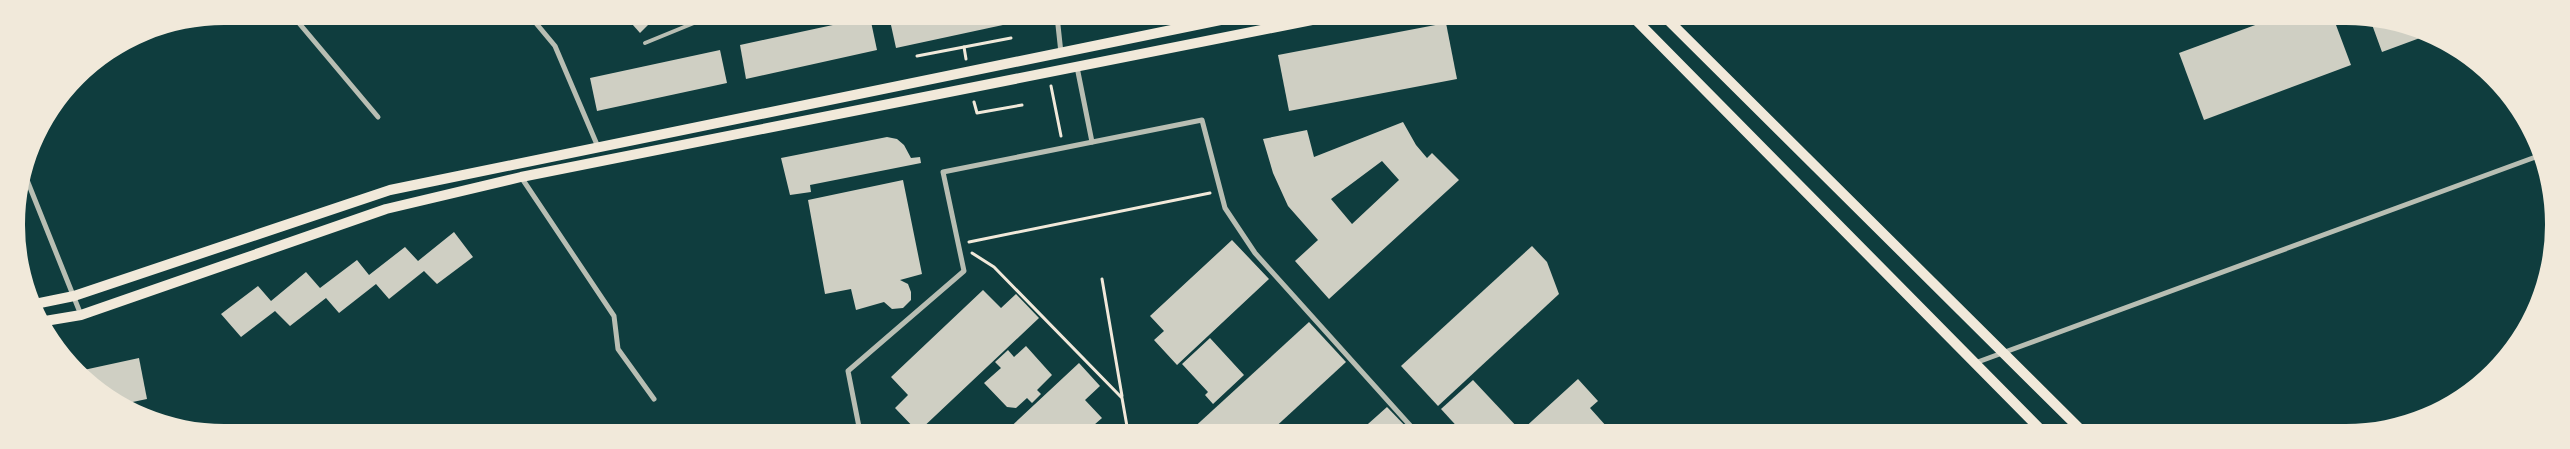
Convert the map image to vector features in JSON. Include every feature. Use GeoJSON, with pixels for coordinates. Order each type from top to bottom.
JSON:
{"type":"FeatureCollection","features":[{"type":"Feature","properties":{"kind":"main road"},"geometry":{"type":"LineString","coordinates":[[41,303],[74,296],[390,190],[1196,25]]}},
{"type":"Feature","properties":{"kind":"main road"},"geometry":{"type":"LineString","coordinates":[[50,320],[81,315],[386,209],[520,177],[1288,25]]}},
{"type":"Feature","properties":{"kind":"main road"},"geometry":{"type":"LineString","coordinates":[[1642,25],[2036,424]]}},
{"type":"Feature","properties":{"kind":"main road"},"geometry":{"type":"LineString","coordinates":[[1673,25],[2075,424]]}},
{"type":"Feature","properties":{"kind":"street"},"geometry":{"type":"LineString","coordinates":[[300,25],[378,117]]}},
{"type":"Feature","properties":{"kind":"street"},"geometry":{"type":"LineString","coordinates":[[538,25],[555,46],[598,147]]}},
{"type":"Feature","properties":{"kind":"street"},"geometry":{"type":"LineString","coordinates":[[1058,25],[1061,53]]}},
{"type":"Feature","properties":{"kind":"street"},"geometry":{"type":"LineString","coordinates":[[1077,68],[1092,142]]}},
{"type":"Feature","properties":{"kind":"street"},"geometry":{"type":"LineString","coordinates":[[858,424],[848,372],[964,271],[943,172],[1202,120],[1220,191],[1233,222],[1255,253],[1409,424]]}},
{"type":"Feature","properties":{"kind":"street"},"geometry":{"type":"LineString","coordinates":[[1975,363],[2533,158]]}},
{"type":"Feature","properties":{"kind":"street"},"geometry":{"type":"LineString","coordinates":[[520,177],[614,316],[618,350],[654,399]]}},
{"type":"Feature","properties":{"kind":"street"},"geometry":{"type":"LineString","coordinates":[[29,185],[81,315]]}},
{"type":"Feature","properties":{"kind":"lane"},"geometry":{"type":"LineString","coordinates":[[645,43],[689,25]]}},
{"type":"Feature","properties":{"kind":"path"},"geometry":{"type":"LineString","coordinates":[[917,56],[1010,38]]}},
{"type":"Feature","properties":{"kind":"path"},"geometry":{"type":"LineString","coordinates":[[1048,73],[1063,148]]}},
{"type":"Feature","properties":{"kind":"path"},"geometry":{"type":"LineString","coordinates":[[976,112],[1022,105]]}},
{"type":"Feature","properties":{"kind":"path"},"geometry":{"type":"LineString","coordinates":[[958,244],[1220,191]]}},
{"type":"Feature","properties":{"kind":"path"},"geometry":{"type":"LineString","coordinates":[[958,244],[994,267],[1122,398]]}},
{"type":"Feature","properties":{"kind":"path"},"geometry":{"type":"LineString","coordinates":[[1102,279],[1127,424]]}},
{"type":"Feature","properties":{"kind":"building"},"geometry":{"type":"Polygon","coordinates":[[[633,25],[648,25],[640,33],[633,25]]]}},
{"type":"Feature","properties":{"kind":"building"},"geometry":{"type":"Polygon","coordinates":[[[833,25],[872,25],[877,50],[746,79],[740,45],[833,25]]]}},
{"type":"Feature","properties":{"kind":"building"},"geometry":{"type":"Polygon","coordinates":[[[891,25],[1003,25],[896,48],[891,25]]]}},
{"type":"Feature","properties":{"kind":"building"},"geometry":{"type":"Polygon","coordinates":[[[1436,25],[1446,25],[1457,79],[1289,111],[1278,55],[1436,25]]]}},
{"type":"Feature","properties":{"kind":"building"},"geometry":{"type":"Polygon","coordinates":[[[2255,25],[2336,25],[2351,65],[2204,120],[2179,53],[2255,25]]]}},
{"type":"Feature","properties":{"kind":"building"},"geometry":{"type":"Polygon","coordinates":[[[2373,27],[2418,39],[2382,52],[2373,27]]]}},
{"type":"Feature","properties":{"kind":"building"},"geometry":{"type":"Polygon","coordinates":[[[720,50],[727,83],[597,111],[590,78],[720,50]]]}},
{"type":"Feature","properties":{"kind":"building"},"geometry":{"type":"Polygon","coordinates":[[[1403,122],[1416,145],[1427,158],[1432,153],[1459,180],[1329,299],[1295,261],[1318,240],[1288,206],[1273,173],[1263,139],[1307,130],[1314,157],[1403,122]],[[1382,161],[1331,199],[1352,224],[1399,180],[1382,161]]]}},
{"type":"Feature","properties":{"kind":"building"},"geometry":{"type":"Polygon","coordinates":[[[887,137],[897,139],[904,145],[911,158],[920,157],[921,163],[810,185],[811,192],[790,195],[781,158],[887,137]]]}},
{"type":"Feature","properties":{"kind":"building"},"geometry":{"type":"Polygon","coordinates":[[[903,180],[922,274],[900,280],[908,284],[911,292],[911,300],[903,308],[892,309],[884,302],[856,310],[851,289],[825,294],[808,200],[903,180]]]}},
{"type":"Feature","properties":{"kind":"building"},"geometry":{"type":"Polygon","coordinates":[[[454,232],[473,257],[437,284],[424,271],[389,299],[376,284],[339,313],[326,298],[290,326],[275,311],[241,337],[221,314],[258,286],[271,301],[306,272],[320,288],[357,260],[369,275],[405,247],[418,261],[454,232]]]}},
{"type":"Feature","properties":{"kind":"building"},"geometry":{"type":"Polygon","coordinates":[[[1232,240],[1269,279],[1177,365],[1154,340],[1164,331],[1150,316],[1232,240]]]}},
{"type":"Feature","properties":{"kind":"building"},"geometry":{"type":"Polygon","coordinates":[[[1532,246],[1547,262],[1559,294],[1438,406],[1401,366],[1532,246]]]}},
{"type":"Feature","properties":{"kind":"building"},"geometry":{"type":"Polygon","coordinates":[[[983,290],[1001,308],[1016,294],[1039,318],[926,424],[910,424],[895,408],[908,395],[891,377],[983,290]]]}},
{"type":"Feature","properties":{"kind":"building"},"geometry":{"type":"Polygon","coordinates":[[[1309,322],[1346,362],[1279,424],[1198,424],[1309,322]]]}},
{"type":"Feature","properties":{"kind":"building"},"geometry":{"type":"Polygon","coordinates":[[[1210,338],[1244,375],[1213,404],[1205,395],[1208,392],[1182,364],[1210,338]]]}},
{"type":"Feature","properties":{"kind":"building"},"geometry":{"type":"Polygon","coordinates":[[[1026,346],[1052,375],[1037,390],[1041,394],[1032,403],[1027,398],[1016,408],[1007,407],[984,383],[1001,368],[995,362],[1008,350],[1014,357],[1026,346]]]}},
{"type":"Feature","properties":{"kind":"building"},"geometry":{"type":"Polygon","coordinates":[[[139,358],[147,399],[134,402],[103,383],[87,369],[139,358]]]}},
{"type":"Feature","properties":{"kind":"building"},"geometry":{"type":"Polygon","coordinates":[[[1079,363],[1100,386],[1085,400],[1102,418],[1095,424],[1014,424],[1079,363]]]}},
{"type":"Feature","properties":{"kind":"building"},"geometry":{"type":"Polygon","coordinates":[[[1578,379],[1598,401],[1590,408],[1604,424],[1529,424],[1578,379]]]}},
{"type":"Feature","properties":{"kind":"building"},"geometry":{"type":"Polygon","coordinates":[[[1473,380],[1514,424],[1455,424],[1441,409],[1473,380]]]}},
{"type":"Feature","properties":{"kind":"building"},"geometry":{"type":"Polygon","coordinates":[[[1387,407],[1403,424],[1368,424],[1387,407]]]}}]}
